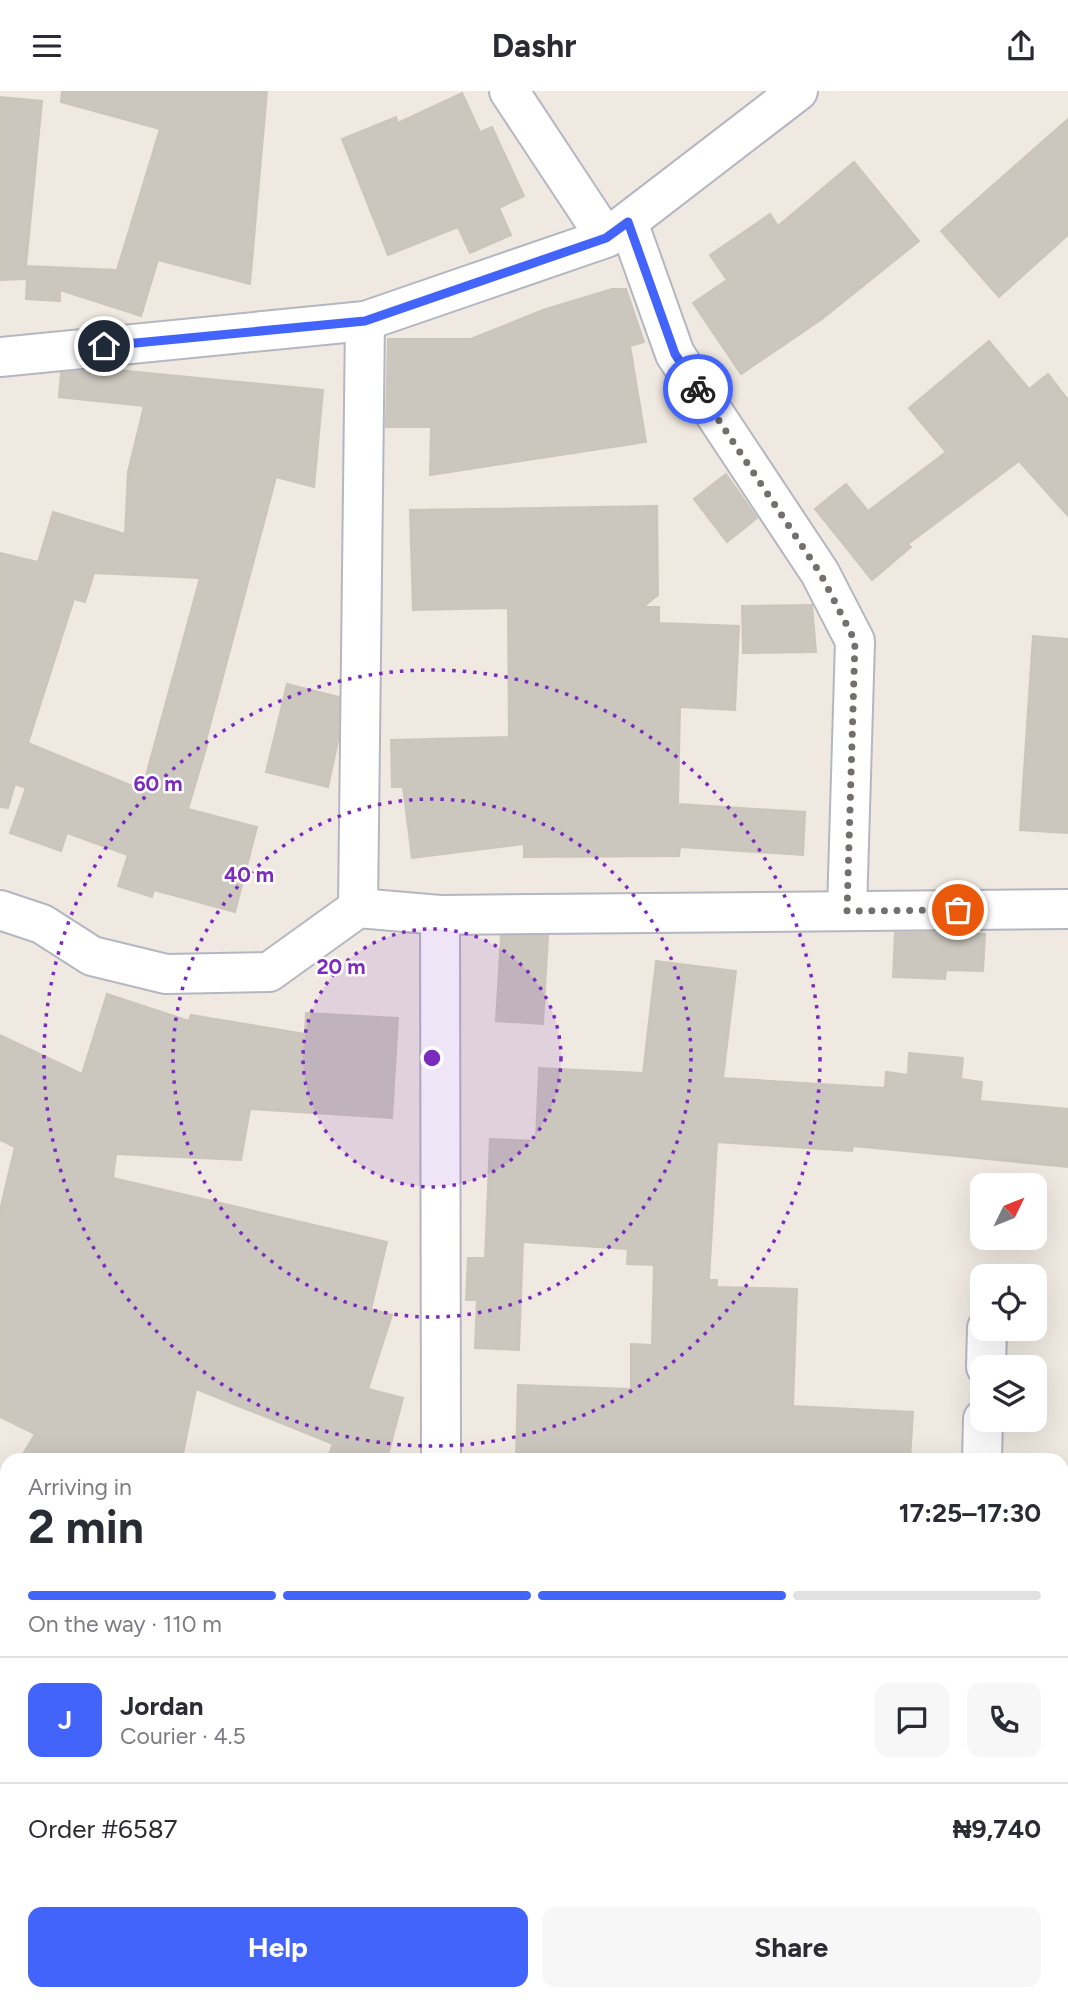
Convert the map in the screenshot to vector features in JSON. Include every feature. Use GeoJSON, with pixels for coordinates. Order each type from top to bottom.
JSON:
{"type":"FeatureCollection","features":[{"type":"Feature","properties":{"kind":"street"},"geometry":{"type":"LineString","coordinates":[[509,91],[617,230],[675,354],[820,573],[855,641],[847,911]]}},
{"type":"Feature","properties":{"kind":"street"},"geometry":{"type":"LineString","coordinates":[[0,357],[365,321],[617,230],[798,91]]}},
{"type":"Feature","properties":{"kind":"street"},"geometry":{"type":"LineString","coordinates":[[358,908],[365,321]]}},
{"type":"Feature","properties":{"kind":"street"},"geometry":{"type":"LineString","coordinates":[[0,911],[42,924],[92,955],[166,974],[269,972],[358,908],[440,915],[1068,909]]}},
{"type":"Feature","properties":{"kind":"street"},"geometry":{"type":"LineString","coordinates":[[440,915],[441,1453]]}},
{"type":"Feature","properties":{"kind":"street"},"geometry":{"type":"LineString","coordinates":[[982,1453],[983,1432]]}},
{"type":"Feature","properties":{"kind":"building"},"geometry":{"type":"Polygon","coordinates":[[[62,91],[267,91],[250,284],[158,260],[141,316],[60,290],[60,301],[26,299],[27,279],[0,280],[0,97],[42,101],[26,266],[117,270],[160,129],[61,102],[62,91]]]}},
{"type":"Feature","properties":{"kind":"building"},"geometry":{"type":"Polygon","coordinates":[[[462,93],[480,132],[492,127],[524,196],[499,208],[511,235],[470,253],[458,227],[388,255],[342,139],[396,117],[398,123],[462,93]]]}},
{"type":"Feature","properties":{"kind":"building"},"geometry":{"type":"Polygon","coordinates":[[[1068,119],[1068,235],[999,297],[941,231],[1068,119]]]}},
{"type":"Feature","properties":{"kind":"building"},"geometry":{"type":"Polygon","coordinates":[[[854,162],[919,241],[822,319],[741,374],[693,303],[727,280],[710,255],[770,214],[778,226],[854,162]]]}},
{"type":"Feature","properties":{"kind":"building"},"geometry":{"type":"Polygon","coordinates":[[[612,289],[626,289],[644,342],[630,346],[646,442],[430,475],[431,427],[386,427],[388,339],[471,339],[543,310],[612,289]]]}},
{"type":"Feature","properties":{"kind":"building"},"geometry":{"type":"Polygon","coordinates":[[[989,341],[1029,389],[1048,374],[1068,400],[1068,516],[1019,461],[908,544],[911,547],[872,580],[815,509],[846,484],[868,511],[946,452],[909,408],[989,341]]]}},
{"type":"Feature","properties":{"kind":"building"},"geometry":{"type":"Polygon","coordinates":[[[106,369],[323,390],[314,487],[276,477],[188,809],[257,827],[235,912],[154,890],[152,897],[118,886],[128,855],[67,833],[61,851],[10,833],[26,788],[15,784],[8,808],[0,807],[0,553],[38,562],[53,512],[125,534],[128,472],[144,406],[59,397],[61,373],[106,369]],[[94,573],[85,602],[74,599],[28,743],[142,790],[200,578],[94,573]]]}},
{"type":"Feature","properties":{"kind":"building"},"geometry":{"type":"Polygon","coordinates":[[[726,474],[757,518],[727,542],[694,499],[726,474]]]}},
{"type":"Feature","properties":{"kind":"building"},"geometry":{"type":"Polygon","coordinates":[[[657,506],[658,595],[643,607],[659,607],[659,623],[739,626],[735,710],[680,707],[678,804],[805,812],[803,855],[680,847],[679,856],[524,857],[524,844],[412,858],[403,787],[392,787],[391,740],[509,737],[508,608],[413,610],[410,510],[657,506]]]}},
{"type":"Feature","properties":{"kind":"building"},"geometry":{"type":"Polygon","coordinates":[[[812,605],[816,652],[743,653],[742,606],[812,605]]]}},
{"type":"Feature","properties":{"kind":"building"},"geometry":{"type":"Polygon","coordinates":[[[1033,636],[1068,639],[1068,833],[1020,830],[1033,636]]]}},
{"type":"Feature","properties":{"kind":"building"},"geometry":{"type":"Polygon","coordinates":[[[287,684],[339,697],[338,741],[328,787],[266,772],[287,684]]]}},
{"type":"Feature","properties":{"kind":"building"},"geometry":{"type":"Polygon","coordinates":[[[895,933],[985,934],[983,971],[946,970],[945,979],[893,977],[895,933]]]}},
{"type":"Feature","properties":{"kind":"building"},"geometry":{"type":"Polygon","coordinates":[[[501,936],[548,936],[543,1024],[496,1021],[501,936]]]}},
{"type":"Feature","properties":{"kind":"building"},"geometry":{"type":"Polygon","coordinates":[[[656,961],[736,971],[723,1078],[885,1088],[886,1072],[908,1075],[909,1053],[963,1058],[961,1079],[982,1082],[980,1101],[1068,1109],[1068,1167],[853,1146],[852,1151],[717,1142],[709,1280],[717,1280],[717,1287],[797,1289],[793,1406],[913,1412],[910,1453],[516,1453],[518,1385],[631,1389],[631,1344],[652,1345],[654,1265],[627,1264],[628,1249],[523,1242],[519,1350],[475,1348],[477,1300],[466,1300],[468,1258],[485,1258],[490,1139],[536,1141],[539,1068],[643,1073],[656,961]]]}},
{"type":"Feature","properties":{"kind":"building"},"geometry":{"type":"Polygon","coordinates":[[[107,994],[189,1021],[191,1015],[305,1034],[306,1013],[398,1018],[392,1118],[250,1109],[241,1160],[116,1154],[113,1178],[387,1242],[371,1309],[392,1315],[368,1389],[403,1398],[389,1453],[329,1453],[333,1444],[196,1389],[183,1453],[24,1453],[35,1434],[0,1417],[0,1210],[15,1147],[0,1140],[0,1035],[82,1074],[107,994]]]}},
{"type":"Feature","properties":{"kind":"way so far"},"geometry":{"type":"LineString","coordinates":[[698,389],[820,573],[855,641],[847,911],[958,910]]}},
{"type":"Feature","properties":{"kind":"route"},"geometry":{"type":"LineString","coordinates":[[104,346],[365,321],[606,238],[628,222],[675,354],[698,389]]}}]}
